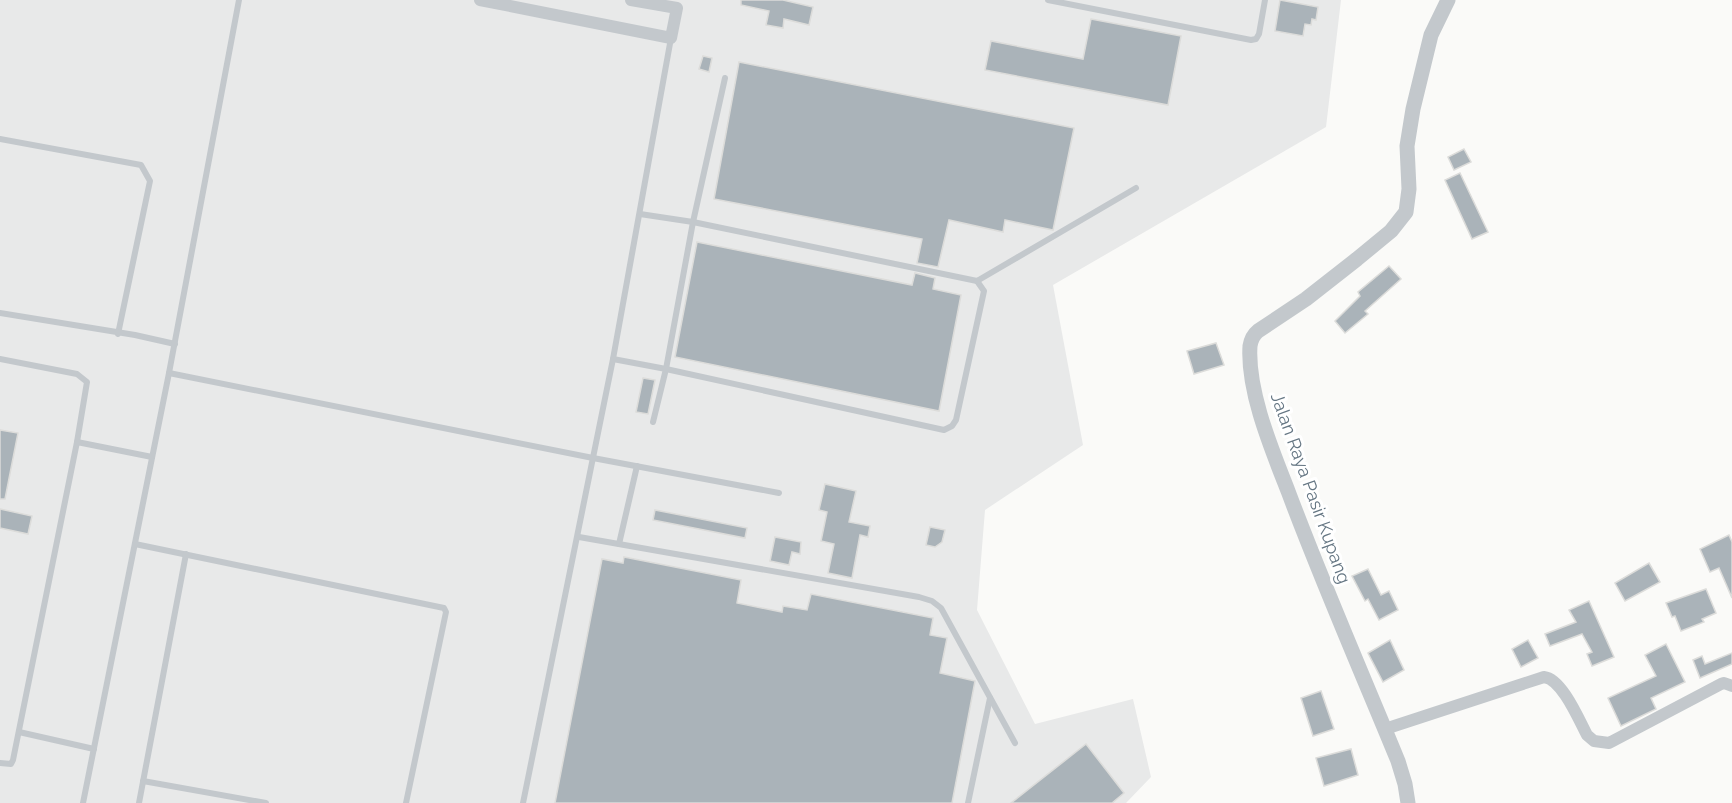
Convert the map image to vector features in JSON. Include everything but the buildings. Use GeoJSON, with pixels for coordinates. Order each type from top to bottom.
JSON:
{"type":"FeatureCollection","features":[{"type":"Feature","properties":{"kind":"street"},"geometry":{"type":"LineString","coordinates":[[480,0],[671,38],[678,4],[631,0]]}},
{"type":"Feature","properties":{"kind":"street","name":"Jalan Raya Pasir Kupang"},"geometry":{"type":"LineString","coordinates":[[1408,803],[1405,784],[1385,729],[1322,581],[1266,431],[1252,375],[1250,344],[1258,331],[1306,299],[1357,259],[1390,231],[1406,212],[1409,189],[1407,146],[1413,109],[1431,35],[1448,0]]}},
{"type":"Feature","properties":{"kind":"street"},"geometry":{"type":"LineString","coordinates":[[1385,729],[1544,678],[1551,678],[1559,685],[1587,735],[1594,741],[1609,743],[1721,684],[1732,686]]}},
{"type":"Feature","properties":{"kind":"lane"},"geometry":{"type":"LineString","coordinates":[[83,803],[175,344],[239,0]]}},
{"type":"Feature","properties":{"kind":"lane"},"geometry":{"type":"LineString","coordinates":[[1048,0],[1251,40],[1256,39],[1259,34],[1265,0]]}},
{"type":"Feature","properties":{"kind":"lane"},"geometry":{"type":"LineString","coordinates":[[524,803],[614,359],[671,38]]}},
{"type":"Feature","properties":{"kind":"lane"},"geometry":{"type":"LineString","coordinates":[[653,422],[666,369],[693,222],[725,78]]}},
{"type":"Feature","properties":{"kind":"lane"},"geometry":{"type":"LineString","coordinates":[[0,139],[141,165],[150,181],[118,334]]}},
{"type":"Feature","properties":{"kind":"lane"},"geometry":{"type":"LineString","coordinates":[[640,214],[693,222],[977,281],[1136,188]]}},
{"type":"Feature","properties":{"kind":"lane"},"geometry":{"type":"LineString","coordinates":[[614,359],[944,430],[952,426],[956,420],[984,291],[977,281]]}},
{"type":"Feature","properties":{"kind":"lane"},"geometry":{"type":"LineString","coordinates":[[0,313],[135,335],[175,344]]}},
{"type":"Feature","properties":{"kind":"lane"},"geometry":{"type":"LineString","coordinates":[[0,359],[77,374],[87,382],[19,732],[11,764],[0,763]]}},
{"type":"Feature","properties":{"kind":"lane"},"geometry":{"type":"LineString","coordinates":[[169,373],[779,493]]}},
{"type":"Feature","properties":{"kind":"lane"},"geometry":{"type":"LineString","coordinates":[[77,442],[152,457]]}},
{"type":"Feature","properties":{"kind":"lane"},"geometry":{"type":"LineString","coordinates":[[619,544],[638,466]]}},
{"type":"Feature","properties":{"kind":"lane"},"geometry":{"type":"LineString","coordinates":[[579,537],[932,601],[941,608],[1016,743]]}},
{"type":"Feature","properties":{"kind":"lane"},"geometry":{"type":"LineString","coordinates":[[135,544],[444,608],[446,612],[406,803]]}},
{"type":"Feature","properties":{"kind":"lane"},"geometry":{"type":"LineString","coordinates":[[139,803],[186,554]]}},
{"type":"Feature","properties":{"kind":"lane"},"geometry":{"type":"LineString","coordinates":[[968,803],[990,697]]}},
{"type":"Feature","properties":{"kind":"lane"},"geometry":{"type":"LineString","coordinates":[[19,732],[94,749]]}},
{"type":"Feature","properties":{"kind":"lane"},"geometry":{"type":"LineString","coordinates":[[143,782],[266,803]]}},
{"type":"Feature","properties":{"kind":"shaded area"},"geometry":{"type":"Polygon","coordinates":[[[0,0],[1341,0],[1326,127],[1053,285],[1083,445],[985,510],[977,610],[1035,724],[1133,699],[1151,777],[1126,803],[0,803],[0,0]]]}}]}
